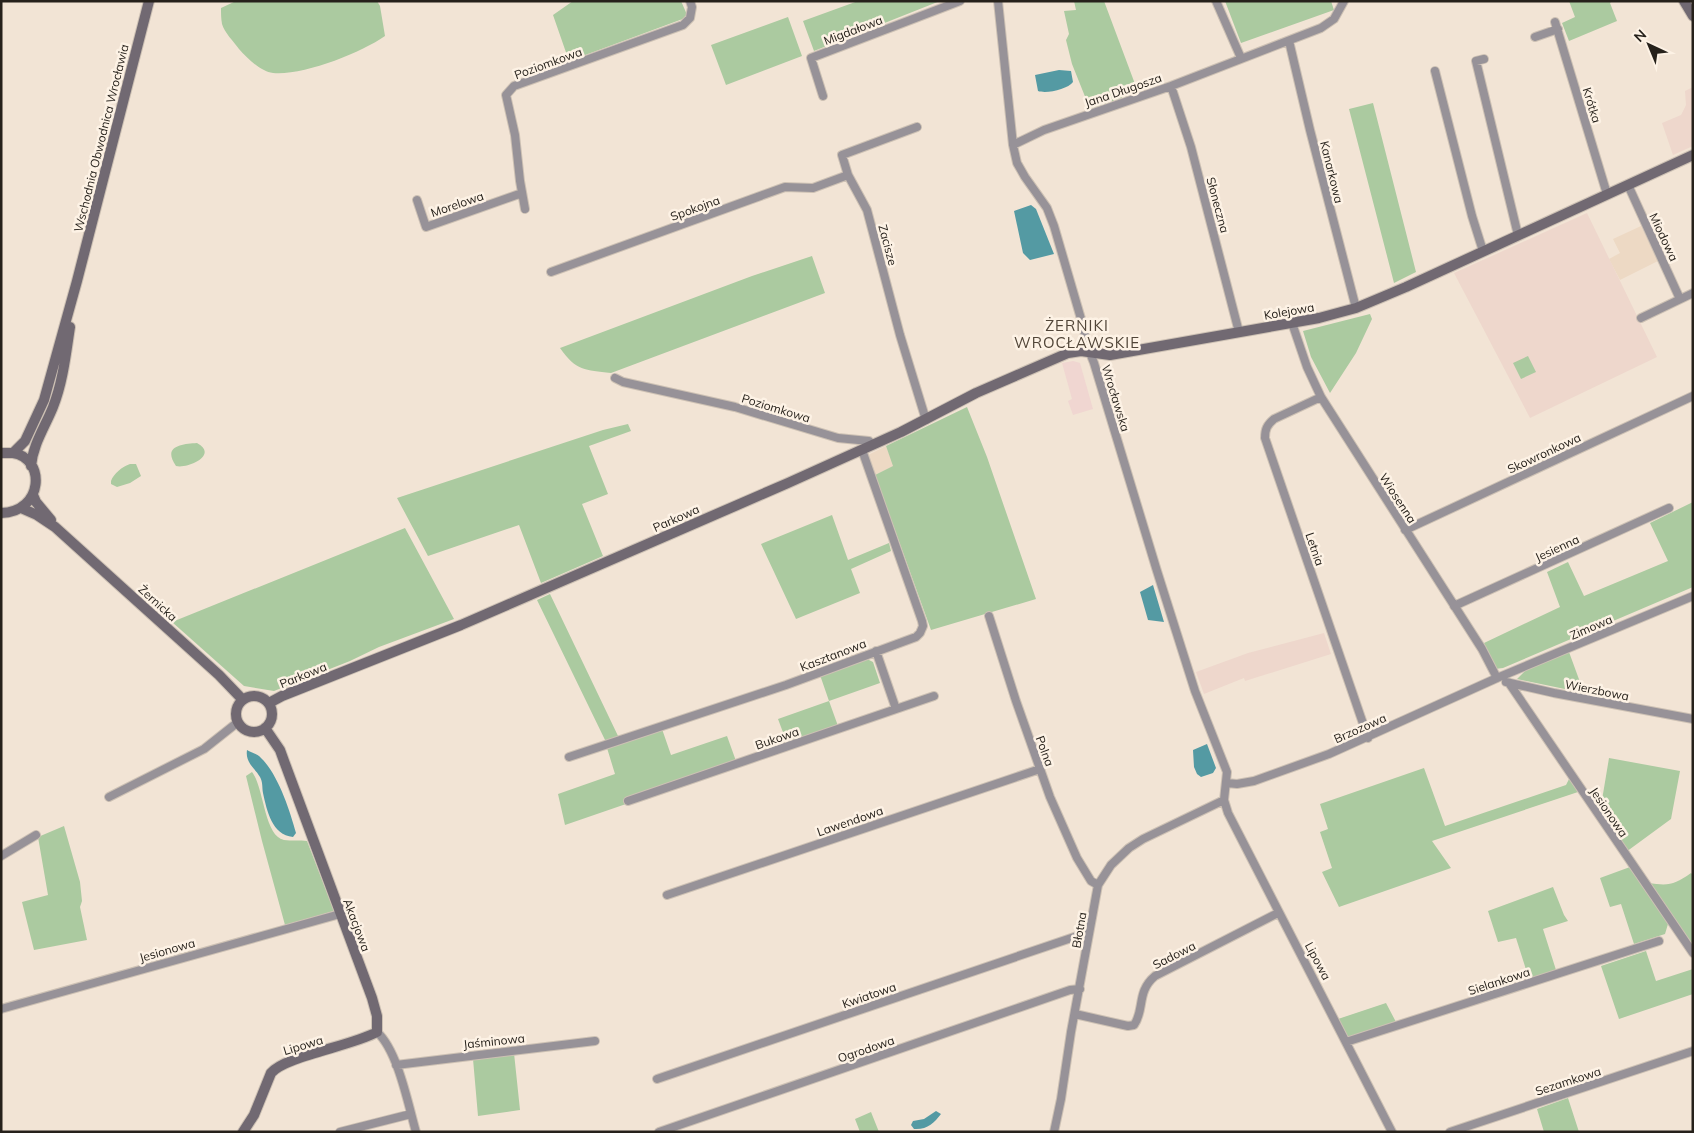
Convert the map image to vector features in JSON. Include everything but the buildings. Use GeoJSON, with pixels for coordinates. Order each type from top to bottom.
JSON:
{"type":"FeatureCollection","features":[{"type":"Feature","properties":{"kind":"street","name":"Wschodnia Obwodnica Wrocławia"},"geometry":{"type":"LineString","coordinates":[[13,453],[25,442],[44,400],[77,281],[149,1]]}},
{"type":"Feature","properties":{"kind":"street","name":"Poziomkowa"},"geometry":{"type":"LineString","coordinates":[[525,209],[515,134],[506,95],[509,90],[514,86],[647,40],[683,25],[690,18],[692,7],[690,1]]}},
{"type":"Feature","properties":{"kind":"street","name":"Migdałowa"},"geometry":{"type":"LineString","coordinates":[[823,96],[811,58],[960,1]]}},
{"type":"Feature","properties":{"kind":"street","name":"Wrocławska"},"geometry":{"type":"LineString","coordinates":[[998,1],[1013,145],[1017,163],[1047,208],[1054,226],[1090,353],[1195,691],[1227,772],[1224,800]]}},
{"type":"Feature","properties":{"kind":"street"},"geometry":{"type":"LineString","coordinates":[[1216,1],[1241,58]]}},
{"type":"Feature","properties":{"kind":"street","name":"Jana Długosza"},"geometry":{"type":"LineString","coordinates":[[1013,145],[1044,130],[1171,86],[1330,24],[1339,13],[1344,1]]}},
{"type":"Feature","properties":{"kind":"street"},"geometry":{"type":"LineString","coordinates":[[1684,1],[1693,16]]}},
{"type":"Feature","properties":{"kind":"street","name":"Krótka"},"geometry":{"type":"LineString","coordinates":[[1535,38],[1556,26],[1607,194]]}},
{"type":"Feature","properties":{"kind":"street","name":"Kanarkowa"},"geometry":{"type":"LineString","coordinates":[[1289,40],[1356,308]]}},
{"type":"Feature","properties":{"kind":"street"},"geometry":{"type":"LineString","coordinates":[[1484,59],[1476,61],[1518,235]]}},
{"type":"Feature","properties":{"kind":"street"},"geometry":{"type":"LineString","coordinates":[[1435,72],[1483,251]]}},
{"type":"Feature","properties":{"kind":"street","name":"Słoneczna"},"geometry":{"type":"LineString","coordinates":[[1171,86],[1191,147],[1239,332]]}},
{"type":"Feature","properties":{"kind":"street","name":"Zacisze"},"geometry":{"type":"LineString","coordinates":[[917,127],[842,155],[848,176],[867,210],[900,334],[926,420]]}},
{"type":"Feature","properties":{"kind":"street","name":"Kolejowa"},"geometry":{"type":"LineString","coordinates":[[1090,353],[1110,355],[1319,318],[1356,308],[1406,288],[1693,155]]}},
{"type":"Feature","properties":{"kind":"street","name":"Spokojna"},"geometry":{"type":"LineString","coordinates":[[551,272],[785,187],[813,188],[848,176]]}},
{"type":"Feature","properties":{"kind":"street","name":"Miodowa"},"geometry":{"type":"LineString","coordinates":[[1628,185],[1680,299]]}},
{"type":"Feature","properties":{"kind":"street","name":"Morelowa"},"geometry":{"type":"LineString","coordinates":[[417,200],[426,227],[522,193]]}},
{"type":"Feature","properties":{"kind":"street","name":"Wschodnia Obwodnica Wrocławia"},"geometry":{"type":"LineString","coordinates":[[31,466],[34,448],[54,406],[65,360],[77,281]]}},
{"type":"Feature","properties":{"kind":"street"},"geometry":{"type":"LineString","coordinates":[[1641,318],[1693,293]]}},
{"type":"Feature","properties":{"kind":"street","name":"Wiosenna"},"geometry":{"type":"LineString","coordinates":[[1292,323],[1307,367],[1321,397],[1482,649],[1497,678]]}},
{"type":"Feature","properties":{"kind":"street","name":"Parkowa"},"geometry":{"type":"LineString","coordinates":[[269,703],[282,696],[461,625],[872,446],[926,420],[976,392],[1074,351],[1090,353]]}},
{"type":"Feature","properties":{"kind":"street","name":"Poziomkowa"},"geometry":{"type":"LineString","coordinates":[[615,378],[623,382],[735,407],[838,438],[869,442],[872,446]]}},
{"type":"Feature","properties":{"kind":"street","name":"Skowronkowa"},"geometry":{"type":"LineString","coordinates":[[1405,530],[1693,396]]}},
{"type":"Feature","properties":{"kind":"street","name":"Letnia"},"geometry":{"type":"LineString","coordinates":[[1321,397],[1274,418],[1265,429],[1265,438],[1368,738]]}},
{"type":"Feature","properties":{"kind":"street","name":"Kasztanowa"},"geometry":{"type":"LineString","coordinates":[[569,757],[786,685],[876,650],[916,637],[920,633],[923,626],[862,450]]}},
{"type":"Feature","properties":{"kind":"street"},"geometry":{"type":"LineString","coordinates":[[1,454],[13,453],[26,459],[36,476],[35,488],[29,501],[15,511],[1,513]]}},
{"type":"Feature","properties":{"kind":"street","name":"Żernicka"},"geometry":{"type":"LineString","coordinates":[[33,495],[55,528]]}},
{"type":"Feature","properties":{"kind":"street","name":"Żernicka"},"geometry":{"type":"LineString","coordinates":[[21,508],[37,515],[55,528],[219,675],[242,699]]}},
{"type":"Feature","properties":{"kind":"street","name":"Jesienna"},"geometry":{"type":"LineString","coordinates":[[1454,606],[1669,508]]}},
{"type":"Feature","properties":{"kind":"street","name":"Zimowa"},"geometry":{"type":"LineString","coordinates":[[1497,678],[1693,596]]}},
{"type":"Feature","properties":{"kind":"street","name":"Polna"},"geometry":{"type":"LineString","coordinates":[[989,616],[1016,701],[1063,828],[1077,858],[1092,882],[1098,885]]}},
{"type":"Feature","properties":{"kind":"street"},"geometry":{"type":"LineString","coordinates":[[876,650],[896,709]]}},
{"type":"Feature","properties":{"kind":"street","name":"Brzozowa"},"geometry":{"type":"LineString","coordinates":[[1227,783],[1245,783],[1330,754],[1497,678]]}},
{"type":"Feature","properties":{"kind":"street","name":"Wierzbowa"},"geometry":{"type":"LineString","coordinates":[[1497,678],[1509,683],[1693,719]]}},
{"type":"Feature","properties":{"kind":"street","name":"Jesionowa"},"geometry":{"type":"LineString","coordinates":[[1509,683],[1693,953]]}},
{"type":"Feature","properties":{"kind":"street"},"geometry":{"type":"LineString","coordinates":[[255,695],[266,699],[269,703],[273,714],[266,728],[259,732],[248,731],[238,722],[237,706],[242,699],[255,695]]}},
{"type":"Feature","properties":{"kind":"street","name":"Bukowa"},"geometry":{"type":"LineString","coordinates":[[628,801],[934,696]]}},
{"type":"Feature","properties":{"kind":"street"},"geometry":{"type":"LineString","coordinates":[[109,797],[204,749],[238,722]]}},
{"type":"Feature","properties":{"kind":"street","name":"Akacjowa"},"geometry":{"type":"LineString","coordinates":[[266,728],[282,756],[372,998],[377,1032],[389,1046],[416,1132]]}},
{"type":"Feature","properties":{"kind":"street","name":"Lawendowa"},"geometry":{"type":"LineString","coordinates":[[667,895],[1040,769]]}},
{"type":"Feature","properties":{"kind":"street","name":"Błotna"},"geometry":{"type":"LineString","coordinates":[[1054,1132],[1098,885],[1111,865],[1129,848],[1143,839],[1224,800]]}},
{"type":"Feature","properties":{"kind":"street","name":"Lipowa"},"geometry":{"type":"LineString","coordinates":[[1224,800],[1235,829],[1392,1132]]}},
{"type":"Feature","properties":{"kind":"street"},"geometry":{"type":"LineString","coordinates":[[1,856],[36,836]]}},
{"type":"Feature","properties":{"kind":"street","name":"Sadowa"},"geometry":{"type":"LineString","coordinates":[[1075,1014],[1128,1026],[1134,1025],[1138,1020],[1141,1001],[1148,982],[1155,976],[1278,913]]}},
{"type":"Feature","properties":{"kind":"street","name":"Jesionowa"},"geometry":{"type":"LineString","coordinates":[[1,1009],[340,914]]}},
{"type":"Feature","properties":{"kind":"street","name":"Kwiatowa"},"geometry":{"type":"LineString","coordinates":[[657,1079],[1089,932]]}},
{"type":"Feature","properties":{"kind":"street","name":"Sielankowa"},"geometry":{"type":"LineString","coordinates":[[1346,1042],[1659,941]]}},
{"type":"Feature","properties":{"kind":"street","name":"Ogrodowa"},"geometry":{"type":"LineString","coordinates":[[659,1132],[1070,990],[1080,990]]}},
{"type":"Feature","properties":{"kind":"street","name":"Lipowa"},"geometry":{"type":"LineString","coordinates":[[244,1132],[254,1115],[274,1069],[290,1061],[350,1044],[377,1032]]}},
{"type":"Feature","properties":{"kind":"street","name":"Jaśminowa"},"geometry":{"type":"LineString","coordinates":[[396,1065],[595,1041]]}},
{"type":"Feature","properties":{"kind":"street","name":"Sezamkowa"},"geometry":{"type":"LineString","coordinates":[[1450,1132],[1693,1051]]}},
{"type":"Feature","properties":{"kind":"street"},"geometry":{"type":"LineString","coordinates":[[340,1132],[411,1114]]}},
{"type":"Feature","properties":{"kind":"shaded area"},"geometry":{"type":"Polygon","coordinates":[[[1693,87],[1693,146],[1673,155],[1662,123],[1681,115],[1686,105],[1685,91],[1693,87]]]}},
{"type":"Feature","properties":{"kind":"shaded area"},"geometry":{"type":"Polygon","coordinates":[[[1587,213],[1657,357],[1530,418],[1454,273],[1587,213]]]}},
{"type":"Feature","properties":{"kind":"shaded area"},"geometry":{"type":"Polygon","coordinates":[[[1641,226],[1658,261],[1620,280],[1609,259],[1620,253],[1613,239],[1641,226]]]}},
{"type":"Feature","properties":{"kind":"shaded area"},"geometry":{"type":"Polygon","coordinates":[[[1073,361],[1080,363],[1093,409],[1073,415],[1068,401],[1072,399],[1062,363],[1073,361]]]}},
{"type":"Feature","properties":{"kind":"shaded area"},"geometry":{"type":"Polygon","coordinates":[[[886,446],[894,466],[875,475],[868,455],[886,446]]]}},
{"type":"Feature","properties":{"kind":"shaded area"},"geometry":{"type":"Polygon","coordinates":[[[1324,633],[1331,654],[1245,681],[1244,678],[1204,694],[1196,672],[1248,653],[1324,633]]]}},
{"type":"Feature","properties":{"kind":"green space"},"geometry":{"type":"Polygon","coordinates":[[[236,1],[377,1],[380,6],[385,36],[347,56],[315,67],[285,73],[268,72],[259,67],[239,49],[223,27],[221,8],[236,1]]]}},
{"type":"Feature","properties":{"kind":"green space"},"geometry":{"type":"Polygon","coordinates":[[[573,1],[681,1],[688,17],[569,61],[553,15],[573,1]]]}},
{"type":"Feature","properties":{"kind":"green space"},"geometry":{"type":"Polygon","coordinates":[[[858,1],[940,1],[814,51],[803,21],[858,1]]]}},
{"type":"Feature","properties":{"kind":"green space"},"geometry":{"type":"Polygon","coordinates":[[[1074,1],[1104,1],[1138,92],[1090,109],[1072,64],[1066,40],[1069,34],[1064,11],[1076,10],[1074,1]]]}},
{"type":"Feature","properties":{"kind":"green space"},"geometry":{"type":"Polygon","coordinates":[[[1225,1],[1331,1],[1334,10],[1241,43],[1225,1]]]}},
{"type":"Feature","properties":{"kind":"green space"},"geometry":{"type":"Polygon","coordinates":[[[1569,1],[1612,1],[1610,3],[1617,21],[1569,41],[1562,23],[1575,17],[1569,1]]]}},
{"type":"Feature","properties":{"kind":"green space"},"geometry":{"type":"Polygon","coordinates":[[[788,17],[802,56],[726,85],[711,45],[788,17]]]}},
{"type":"Feature","properties":{"kind":"green space"},"geometry":{"type":"Polygon","coordinates":[[[1373,103],[1416,272],[1394,283],[1349,109],[1373,103]]]}},
{"type":"Feature","properties":{"kind":"green space"},"geometry":{"type":"Polygon","coordinates":[[[812,256],[825,293],[611,373],[582,368],[571,361],[560,348],[752,276],[812,256]]]}},
{"type":"Feature","properties":{"kind":"green space"},"geometry":{"type":"Polygon","coordinates":[[[1370,314],[1372,319],[1356,353],[1330,393],[1311,357],[1303,331],[1370,314]]]}},
{"type":"Feature","properties":{"kind":"green space"},"geometry":{"type":"Polygon","coordinates":[[[1528,356],[1536,372],[1521,379],[1513,363],[1528,356]]]}},
{"type":"Feature","properties":{"kind":"green space"},"geometry":{"type":"Polygon","coordinates":[[[967,407],[987,457],[1036,599],[931,630],[875,475],[893,466],[886,446],[967,407]]]}},
{"type":"Feature","properties":{"kind":"green space"},"geometry":{"type":"Polygon","coordinates":[[[628,424],[631,431],[589,446],[608,494],[582,504],[603,556],[541,583],[519,525],[428,556],[397,498],[603,430],[628,424]]]}},
{"type":"Feature","properties":{"kind":"green space"},"geometry":{"type":"Polygon","coordinates":[[[197,443],[205,452],[203,456],[194,463],[176,466],[171,454],[173,450],[180,445],[197,443]]]}},
{"type":"Feature","properties":{"kind":"green space"},"geometry":{"type":"Polygon","coordinates":[[[130,464],[136,464],[141,476],[130,483],[117,487],[111,484],[112,478],[116,473],[130,464]]]}},
{"type":"Feature","properties":{"kind":"green space"},"geometry":{"type":"Polygon","coordinates":[[[1693,502],[1693,587],[1503,668],[1495,669],[1484,643],[1560,607],[1547,572],[1568,562],[1584,596],[1668,561],[1650,523],[1693,502]]]}},
{"type":"Feature","properties":{"kind":"green space"},"geometry":{"type":"Polygon","coordinates":[[[832,515],[848,560],[889,543],[891,551],[851,569],[860,593],[796,619],[761,544],[832,515]]]}},
{"type":"Feature","properties":{"kind":"green space"},"geometry":{"type":"Polygon","coordinates":[[[405,528],[454,619],[379,647],[350,661],[274,691],[244,686],[172,622],[405,528]]]}},
{"type":"Feature","properties":{"kind":"green space"},"geometry":{"type":"Polygon","coordinates":[[[550,594],[619,738],[606,742],[537,600],[550,594]]]}},
{"type":"Feature","properties":{"kind":"green space"},"geometry":{"type":"Polygon","coordinates":[[[1569,652],[1584,693],[1517,679],[1526,670],[1569,652]]]}},
{"type":"Feature","properties":{"kind":"green space"},"geometry":{"type":"Polygon","coordinates":[[[867,659],[873,662],[880,683],[829,701],[820,675],[867,659]]]}},
{"type":"Feature","properties":{"kind":"green space"},"geometry":{"type":"Polygon","coordinates":[[[829,701],[838,726],[787,743],[778,719],[829,701]]]}},
{"type":"Feature","properties":{"kind":"green space"},"geometry":{"type":"Polygon","coordinates":[[[662,729],[671,755],[727,736],[736,761],[625,799],[626,804],[565,825],[558,794],[615,774],[607,748],[662,729]]]}},
{"type":"Feature","properties":{"kind":"green space"},"geometry":{"type":"Polygon","coordinates":[[[1609,758],[1680,771],[1671,819],[1626,852],[1600,812],[1609,758]]]}},
{"type":"Feature","properties":{"kind":"green space"},"geometry":{"type":"Polygon","coordinates":[[[1424,768],[1445,826],[1566,785],[1569,779],[1578,792],[1432,841],[1451,868],[1339,907],[1322,872],[1332,868],[1320,832],[1328,829],[1320,804],[1424,768]]]}},
{"type":"Feature","properties":{"kind":"green space"},"geometry":{"type":"Polygon","coordinates":[[[252,772],[259,788],[268,821],[277,837],[284,840],[307,841],[334,911],[285,925],[246,776],[252,772]]]}},
{"type":"Feature","properties":{"kind":"green space"},"geometry":{"type":"Polygon","coordinates":[[[64,826],[80,882],[82,901],[80,907],[87,940],[34,950],[22,902],[48,895],[38,837],[64,826]]]}},
{"type":"Feature","properties":{"kind":"green space"},"geometry":{"type":"Polygon","coordinates":[[[1630,867],[1668,924],[1665,934],[1634,944],[1621,904],[1610,907],[1600,878],[1630,867]]]}},
{"type":"Feature","properties":{"kind":"green space"},"geometry":{"type":"Polygon","coordinates":[[[1691,873],[1693,875],[1693,948],[1648,883],[1671,884],[1691,873]]]}},
{"type":"Feature","properties":{"kind":"green space"},"geometry":{"type":"Polygon","coordinates":[[[1553,887],[1568,921],[1543,929],[1556,970],[1529,979],[1516,938],[1498,942],[1488,911],[1553,887]]]}},
{"type":"Feature","properties":{"kind":"green space"},"geometry":{"type":"Polygon","coordinates":[[[1646,951],[1656,981],[1693,969],[1693,994],[1619,1019],[1601,966],[1646,951]]]}},
{"type":"Feature","properties":{"kind":"green space"},"geometry":{"type":"Polygon","coordinates":[[[1386,1003],[1396,1022],[1348,1038],[1338,1019],[1386,1003]]]}},
{"type":"Feature","properties":{"kind":"green space"},"geometry":{"type":"Polygon","coordinates":[[[514,1053],[520,1110],[478,1116],[473,1059],[514,1053]]]}},
{"type":"Feature","properties":{"kind":"green space"},"geometry":{"type":"Polygon","coordinates":[[[1568,1098],[1579,1132],[1544,1132],[1537,1109],[1568,1098]]]}},
{"type":"Feature","properties":{"kind":"green space"},"geometry":{"type":"Polygon","coordinates":[[[871,1112],[879,1132],[860,1132],[855,1119],[871,1112]]]}},
{"type":"Feature","properties":{"kind":"water"},"geometry":{"type":"Polygon","coordinates":[[[1059,70],[1071,71],[1073,82],[1067,87],[1057,90],[1038,91],[1035,75],[1059,70]]]}},
{"type":"Feature","properties":{"kind":"water"},"geometry":{"type":"Polygon","coordinates":[[[1031,205],[1036,209],[1054,254],[1030,260],[1023,253],[1014,211],[1031,205]]]}},
{"type":"Feature","properties":{"kind":"water"},"geometry":{"type":"Polygon","coordinates":[[[1153,585],[1164,622],[1148,620],[1140,592],[1153,585]]]}},
{"type":"Feature","properties":{"kind":"water"},"geometry":{"type":"Polygon","coordinates":[[[1207,744],[1216,768],[1213,773],[1201,777],[1197,774],[1194,767],[1193,750],[1207,744]]]}},
{"type":"Feature","properties":{"kind":"water"},"geometry":{"type":"Polygon","coordinates":[[[247,750],[260,757],[273,773],[287,804],[296,833],[293,837],[280,832],[275,827],[269,814],[261,779],[247,758],[247,750]]]}},
{"type":"Feature","properties":{"kind":"water"},"geometry":{"type":"Polygon","coordinates":[[[936,1111],[941,1114],[930,1125],[914,1129],[911,1125],[913,1121],[924,1119],[936,1111]]]}},
{"type":"Feature","properties":{"kind":"district","name":"ŻERNIKI WROCŁAWSKIE"},"geometry":{"type":"Point","coordinates":[1077,334]}}]}
